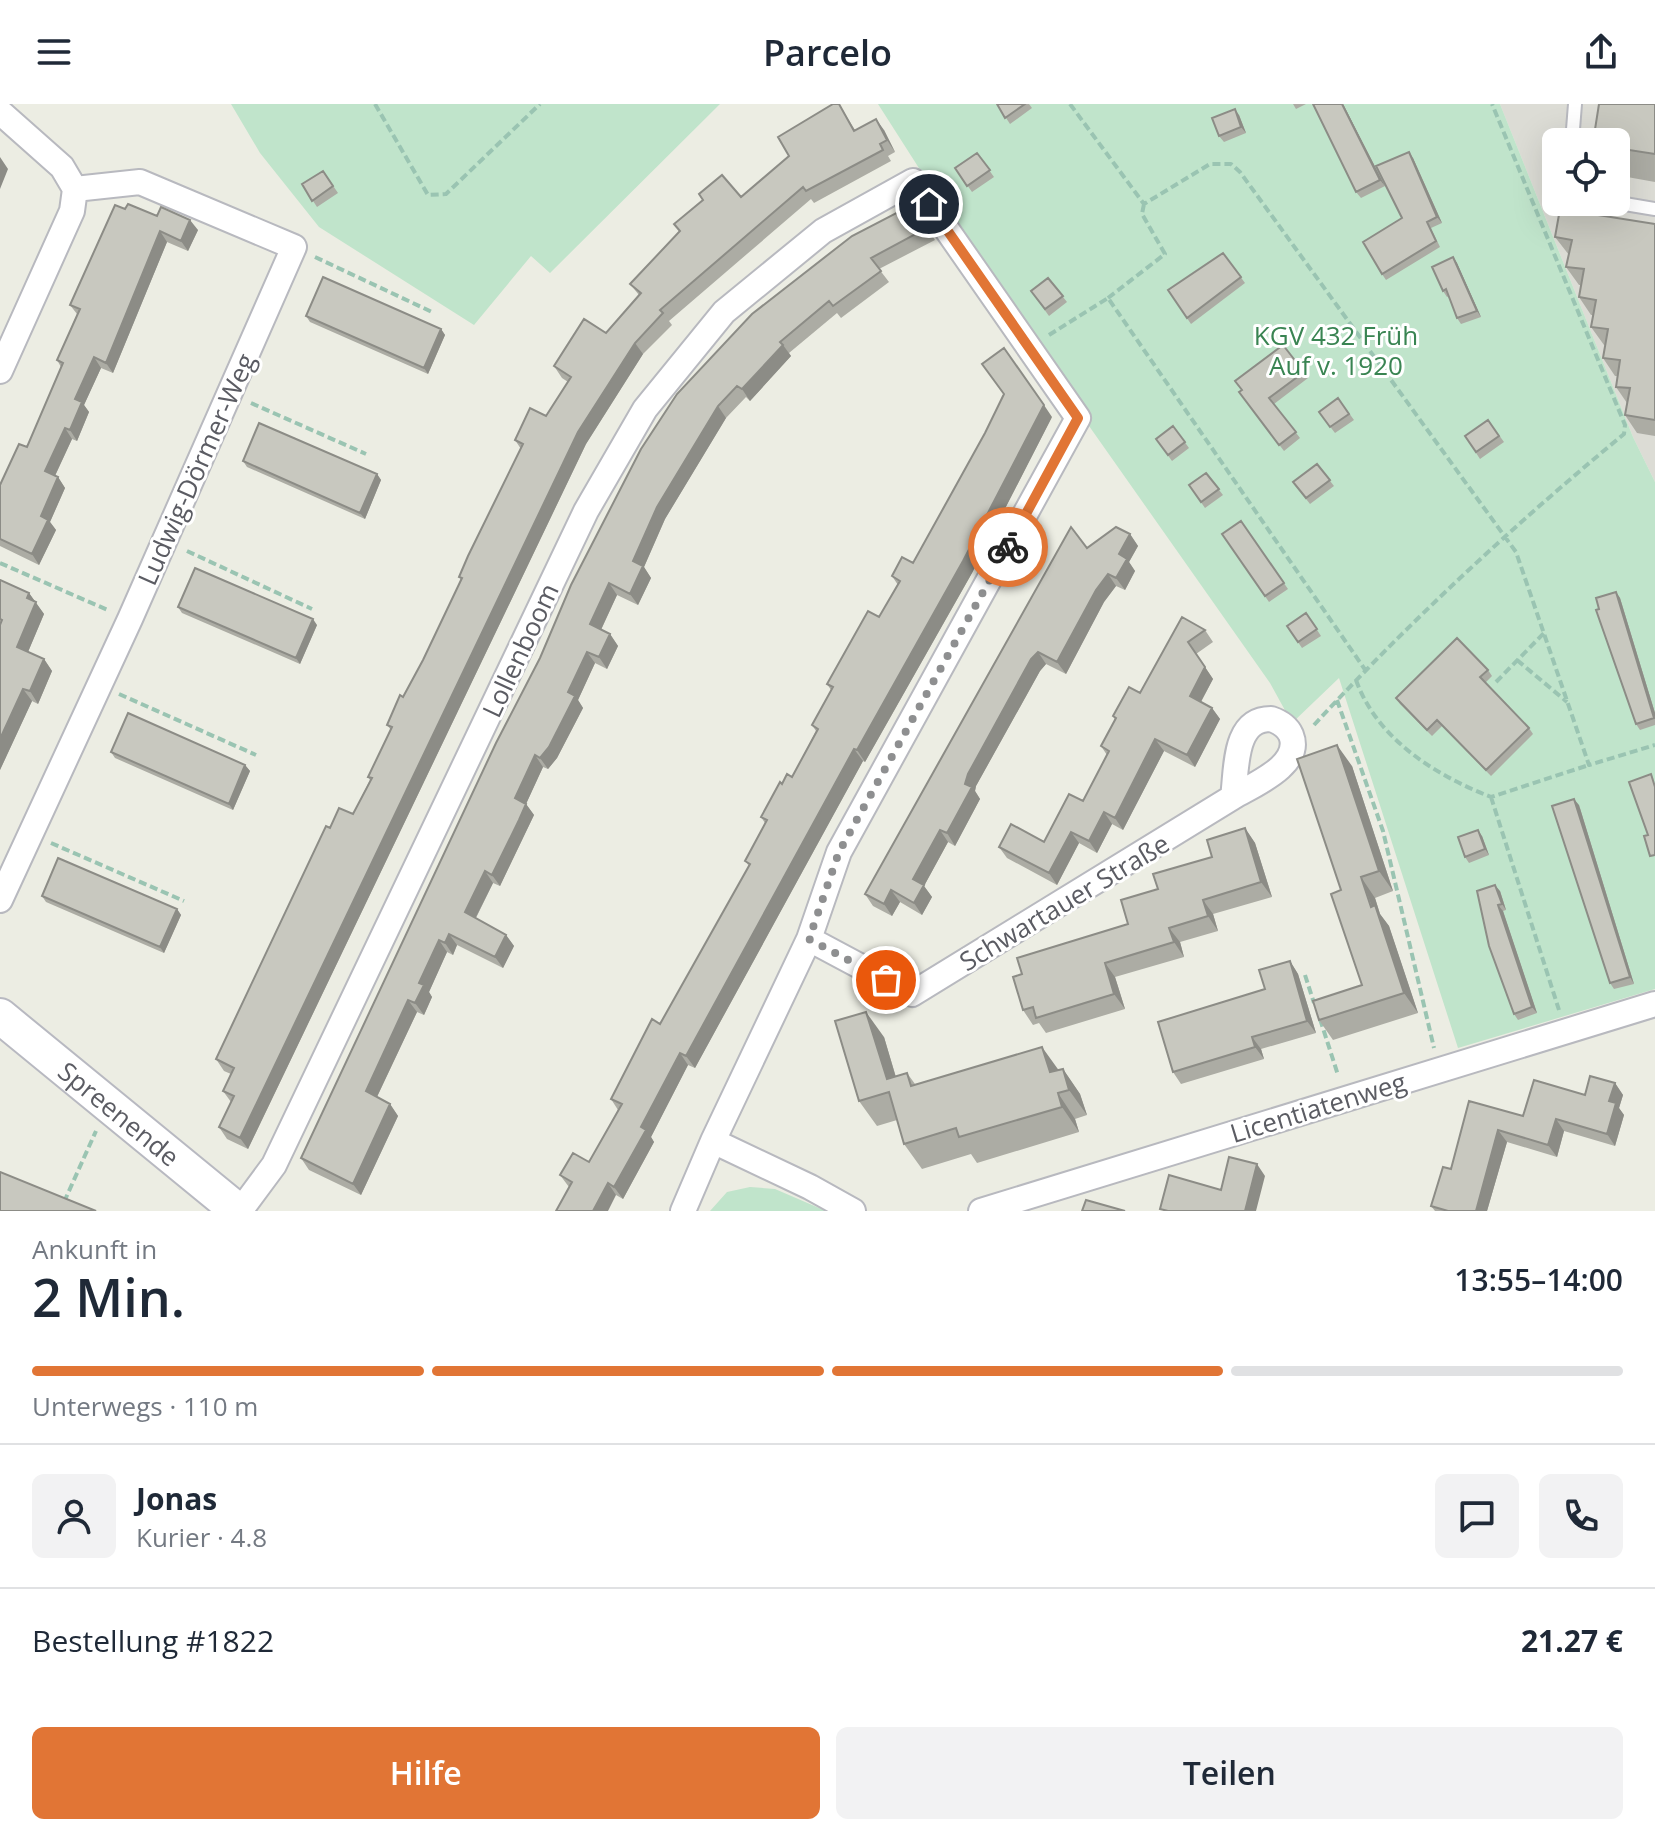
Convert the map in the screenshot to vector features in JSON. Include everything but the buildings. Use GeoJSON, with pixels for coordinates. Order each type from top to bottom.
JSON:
{"type":"FeatureCollection","features":[{"type":"Feature","properties":{"kind":"street"},"geometry":{"type":"LineString","coordinates":[[0,112],[62,167],[75,189],[72,211],[0,371]]}},
{"type":"Feature","properties":{"kind":"street","name":"Lollenboom"},"geometry":{"type":"LineString","coordinates":[[239,1211],[274,1165],[586,511],[645,409],[724,312],[823,231],[913,181],[1030,347]]}},
{"type":"Feature","properties":{"kind":"street"},"geometry":{"type":"LineString","coordinates":[[75,189],[140,182],[294,247]]}},
{"type":"Feature","properties":{"kind":"street","name":"Ludwig-Dörmer-Weg"},"geometry":{"type":"LineString","coordinates":[[0,900],[130,619],[294,247]]}},
{"type":"Feature","properties":{"kind":"street"},"geometry":{"type":"LineString","coordinates":[[683,1211],[809,939],[839,852],[1078,418],[1030,347]]}},
{"type":"Feature","properties":{"kind":"street"},"geometry":{"type":"LineString","coordinates":[[1233,797],[1242,736],[1250,725],[1263,719],[1277,721],[1291,735],[1292,748]]}},
{"type":"Feature","properties":{"kind":"street","name":"Schwartauer Straße"},"geometry":{"type":"LineString","coordinates":[[809,939],[912,994],[1281,767],[1292,748]]}},
{"type":"Feature","properties":{"kind":"street","name":"Licentiatenweg"},"geometry":{"type":"LineString","coordinates":[[981,1211],[1655,1004]]}},
{"type":"Feature","properties":{"kind":"street","name":"Spreenende"},"geometry":{"type":"LineString","coordinates":[[0,1016],[239,1211]]}},
{"type":"Feature","properties":{"kind":"street"},"geometry":{"type":"LineString","coordinates":[[713,1141],[853,1211]]}},
{"type":"Feature","properties":{"kind":"lane"},"geometry":{"type":"LineString","coordinates":[[1573,128],[1575,104]]}},
{"type":"Feature","properties":{"kind":"lane"},"geometry":{"type":"LineString","coordinates":[[1630,205],[1655,209]]}},
{"type":"Feature","properties":{"kind":"path"},"geometry":{"type":"LineString","coordinates":[[375,104],[428,195],[446,194],[540,104]]}},
{"type":"Feature","properties":{"kind":"path"},"geometry":{"type":"LineString","coordinates":[[1070,104],[1144,204]]}},
{"type":"Feature","properties":{"kind":"path"},"geometry":{"type":"LineString","coordinates":[[1292,748],[1356,680],[1507,537],[1624,434],[1625,425],[1492,104]]}},
{"type":"Feature","properties":{"kind":"path"},"geometry":{"type":"LineString","coordinates":[[1030,347],[1108,298],[1165,254],[1165,248],[1142,214],[1144,204],[1210,164],[1231,164],[1507,537],[1523,563],[1589,765]]}},
{"type":"Feature","properties":{"kind":"path"},"geometry":{"type":"LineString","coordinates":[[294,247],[432,312]]}},
{"type":"Feature","properties":{"kind":"path"},"geometry":{"type":"LineString","coordinates":[[1108,298],[1366,671]]}},
{"type":"Feature","properties":{"kind":"path"},"geometry":{"type":"LineString","coordinates":[[229,394],[366,454]]}},
{"type":"Feature","properties":{"kind":"path"},"geometry":{"type":"LineString","coordinates":[[165,541],[312,609]]}},
{"type":"Feature","properties":{"kind":"path"},"geometry":{"type":"LineString","coordinates":[[0,563],[130,619]]}},
{"type":"Feature","properties":{"kind":"path"},"geometry":{"type":"LineString","coordinates":[[1496,682],[1546,631]]}},
{"type":"Feature","properties":{"kind":"path"},"geometry":{"type":"LineString","coordinates":[[1517,660],[1568,703]]}},
{"type":"Feature","properties":{"kind":"path"},"geometry":{"type":"LineString","coordinates":[[1356,680],[1366,707],[1412,753],[1441,775],[1491,797],[1655,745]]}},
{"type":"Feature","properties":{"kind":"path"},"geometry":{"type":"LineString","coordinates":[[100,685],[256,755]]}},
{"type":"Feature","properties":{"kind":"path"},"geometry":{"type":"LineString","coordinates":[[1337,700],[1383,831],[1427,1027],[1441,1068]]}},
{"type":"Feature","properties":{"kind":"path"},"geometry":{"type":"LineString","coordinates":[[1491,797],[1559,1009],[1562,1032]]}},
{"type":"Feature","properties":{"kind":"path"},"geometry":{"type":"LineString","coordinates":[[31,834],[184,901]]}},
{"type":"Feature","properties":{"kind":"path"},"geometry":{"type":"LineString","coordinates":[[1305,975],[1345,1098]]}},
{"type":"Feature","properties":{"kind":"path"},"geometry":{"type":"LineString","coordinates":[[64,1202],[96,1131]]}},
{"type":"Feature","properties":{"kind":"path"},"geometry":{"type":"LineString","coordinates":[[52,1197],[75,1207]]}},
{"type":"Feature","properties":{"kind":"shaded area"},"geometry":{"type":"Polygon","coordinates":[[[1500,104],[1655,104],[1655,482],[1633,437],[1545,216],[1630,216],[1630,128],[1542,128],[1542,209],[1500,104]]]}},
{"type":"Feature","properties":{"kind":"green space"},"geometry":{"type":"Polygon","coordinates":[[[231,104],[720,104],[550,273],[531,256],[474,325],[319,227],[260,153],[231,104]]]}},
{"type":"Feature","properties":{"kind":"green space","name":"KGV 432 Früh Auf v. 1920"},"geometry":{"type":"Polygon","coordinates":[[[878,104],[1500,104],[1542,209],[1542,216],[1545,216],[1633,437],[1655,482],[1655,989],[1458,1048],[1339,678],[1292,723],[1270,683],[1032,345],[878,104]]]}},
{"type":"Feature","properties":{"kind":"green space"},"geometry":{"type":"Polygon","coordinates":[[[750,1187],[775,1189],[826,1211],[710,1211],[727,1192],[750,1187]]]}},
{"type":"Feature","properties":{"kind":"way so far"},"geometry":{"type":"LineString","coordinates":[[886,980],[809,939],[839,852],[1008,547]]}},
{"type":"Feature","properties":{"kind":"route"},"geometry":{"type":"LineString","coordinates":[[929,204],[1078,418],[1008,547]]}}]}
